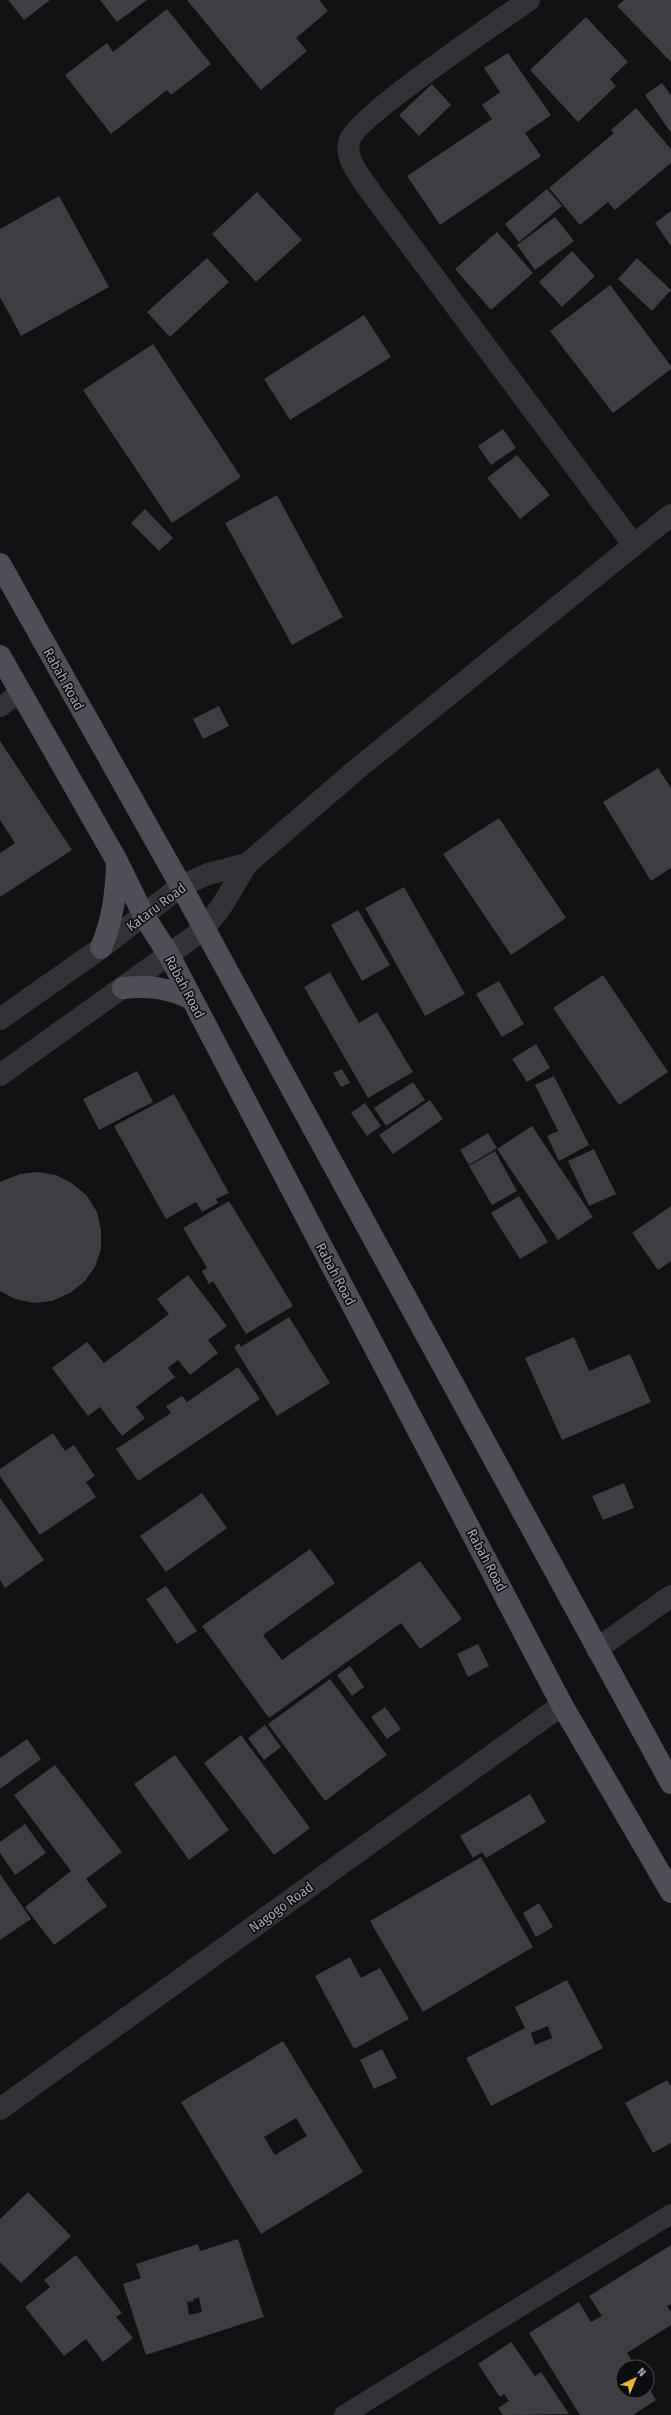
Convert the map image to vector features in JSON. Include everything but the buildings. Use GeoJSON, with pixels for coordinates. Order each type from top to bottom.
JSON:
{"type":"FeatureCollection","features":[{"type":"Feature","properties":{"kind":"main road","name":"Rabah Road"},"geometry":{"type":"LineString","coordinates":[[0,564],[181,886],[203,930],[671,1783]]}},
{"type":"Feature","properties":{"kind":"main road","name":"Rabah Road"},"geometry":{"type":"LineString","coordinates":[[0,656],[117,861],[144,916],[169,955],[562,1705],[671,1892]]}},
{"type":"Feature","properties":{"kind":"main road"},"geometry":{"type":"LineString","coordinates":[[101,948],[111,922],[116,898],[117,861]]}},
{"type":"Feature","properties":{"kind":"main road"},"geometry":{"type":"LineString","coordinates":[[123,988],[147,985],[174,990],[192,999]]}},
{"type":"Feature","properties":{"kind":"street"},"geometry":{"type":"LineString","coordinates":[[529,0],[391,99],[358,127],[349,142],[350,159],[370,191],[633,544]]}},
{"type":"Feature","properties":{"kind":"street"},"geometry":{"type":"LineString","coordinates":[[0,1075],[203,930],[222,907],[247,864],[357,769],[633,544],[671,515]]}},
{"type":"Feature","properties":{"kind":"street","name":"Kataru Road"},"geometry":{"type":"LineString","coordinates":[[0,1019],[101,948],[181,886],[208,874],[247,864]]}},
{"type":"Feature","properties":{"kind":"street"},"geometry":{"type":"LineString","coordinates":[[597,1649],[671,1596]]}},
{"type":"Feature","properties":{"kind":"street","name":"Nagogo Road"},"geometry":{"type":"LineString","coordinates":[[0,2109],[562,1705]]}},
{"type":"Feature","properties":{"kind":"lane"},"geometry":{"type":"LineString","coordinates":[[0,706],[21,692]]}},
{"type":"Feature","properties":{"kind":"lane"},"geometry":{"type":"LineString","coordinates":[[344,2415],[671,2214]]}}]}
